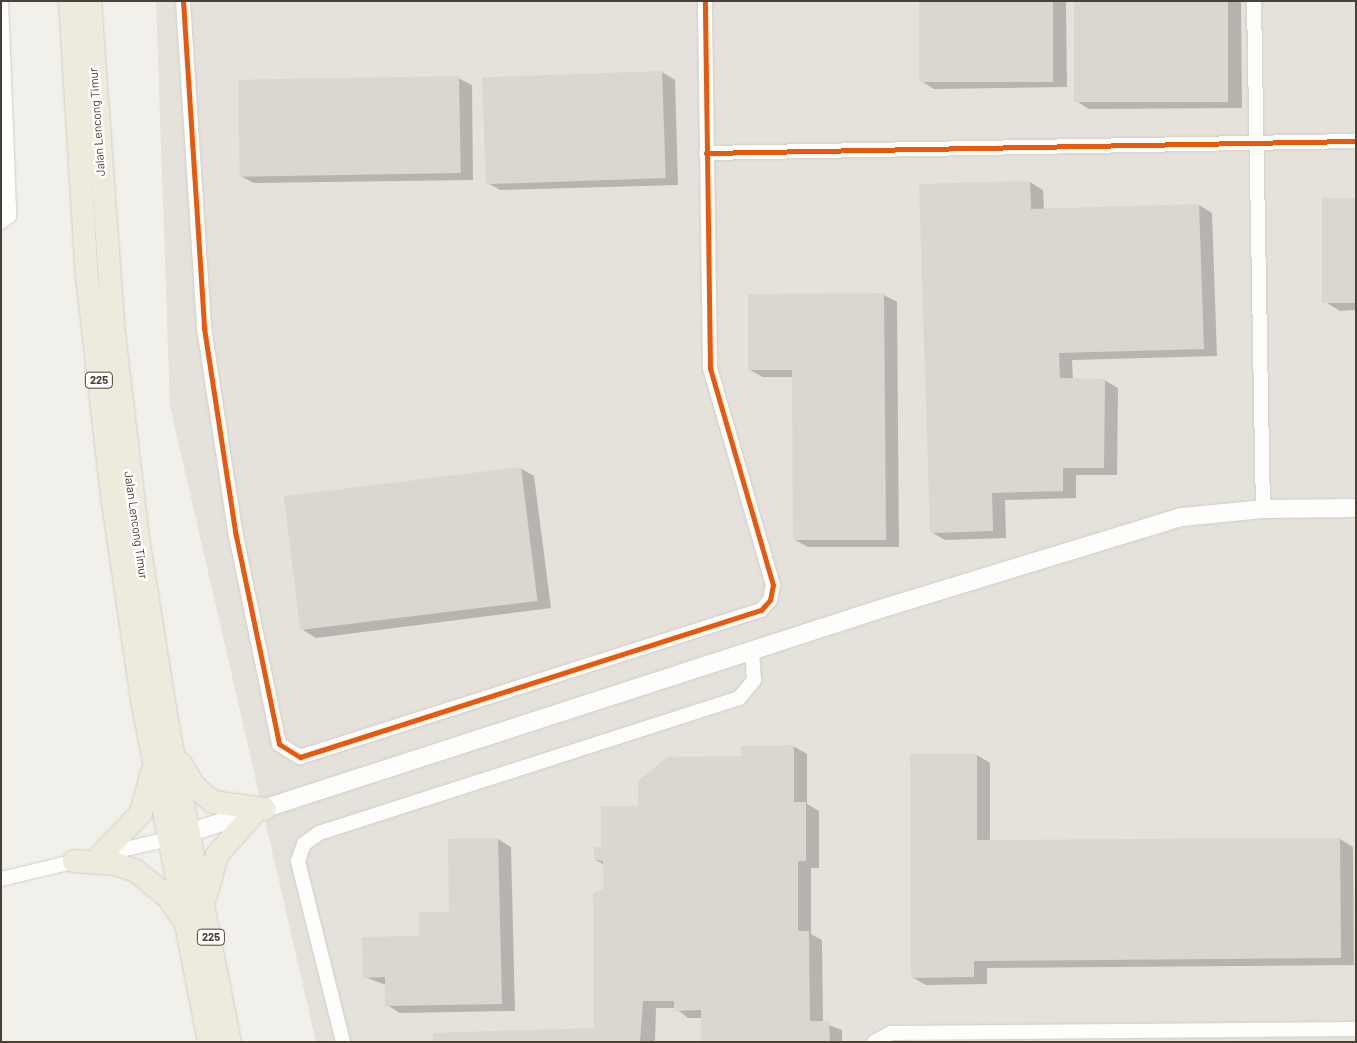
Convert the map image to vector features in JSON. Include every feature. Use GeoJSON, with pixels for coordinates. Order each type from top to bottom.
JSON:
{"type":"FeatureCollection","features":[{"type":"Feature","properties":{"kind":"highway","name":"Jalan Lencong Timur"},"geometry":{"type":"LineString","coordinates":[[70,1],[98,376],[126,597],[163,753],[179,836],[188,933],[209,1042]]}},
{"type":"Feature","properties":{"kind":"highway","name":"Jalan Lencong Timur"},"geometry":{"type":"LineString","coordinates":[[90,1],[95,119],[124,430],[163,753]]}},
{"type":"Feature","properties":{"kind":"highway"},"geometry":{"type":"LineString","coordinates":[[101,855],[141,813],[163,753],[203,796],[227,806],[259,811]]}},
{"type":"Feature","properties":{"kind":"highway"},"geometry":{"type":"LineString","coordinates":[[205,909],[217,855],[259,811]]}},
{"type":"Feature","properties":{"kind":"highway","name":"Jalan Lencong Timur"},"geometry":{"type":"LineString","coordinates":[[179,836],[205,909],[230,1042]]}},
{"type":"Feature","properties":{"kind":"highway"},"geometry":{"type":"LineString","coordinates":[[74,861],[116,864],[147,879],[168,897],[188,933]]}},
{"type":"Feature","properties":{"kind":"street"},"geometry":{"type":"LineString","coordinates":[[1,1],[5,219]]}},
{"type":"Feature","properties":{"kind":"street"},"geometry":{"type":"LineString","coordinates":[[183,1],[204,328],[236,536],[279,744],[300,757],[761,610],[770,600],[773,585],[710,368],[705,1]]}},
{"type":"Feature","properties":{"kind":"street"},"geometry":{"type":"LineString","coordinates":[[1254,1],[1263,509]]}},
{"type":"Feature","properties":{"kind":"street"},"geometry":{"type":"LineString","coordinates":[[706,153],[1356,141]]}},
{"type":"Feature","properties":{"kind":"street"},"geometry":{"type":"LineString","coordinates":[[1,878],[179,836],[752,650],[1182,517],[1263,509],[1356,508]]}},
{"type":"Feature","properties":{"kind":"street"},"geometry":{"type":"LineString","coordinates":[[344,1042],[298,860],[304,844],[319,833],[739,698],[754,680],[752,650]]}},
{"type":"Feature","properties":{"kind":"street"},"geometry":{"type":"LineString","coordinates":[[874,1042],[891,1033],[1356,1029]]}},
{"type":"Feature","properties":{"kind":"shaded area"},"geometry":{"type":"Polygon","coordinates":[[[156,1],[1356,1],[1356,1042],[316,1042],[170,406],[156,1]]]}},
{"type":"Feature","properties":{"kind":"building"},"geometry":{"type":"Polygon","coordinates":[[[919,1],[1053,1],[1053,82],[919,82],[919,1]]]}},
{"type":"Feature","properties":{"kind":"building"},"geometry":{"type":"Polygon","coordinates":[[[1074,1],[1228,1],[1228,102],[1074,102],[1074,1]]]}},
{"type":"Feature","properties":{"kind":"building"},"geometry":{"type":"Polygon","coordinates":[[[662,71],[666,178],[486,184],[482,77],[662,71]]]}},
{"type":"Feature","properties":{"kind":"building"},"geometry":{"type":"Polygon","coordinates":[[[459,76],[461,173],[240,177],[238,80],[459,76]]]}},
{"type":"Feature","properties":{"kind":"building"},"geometry":{"type":"Polygon","coordinates":[[[1030,181],[1031,209],[1199,204],[1204,349],[1059,353],[1060,378],[1105,379],[1104,468],[1063,468],[1063,491],[992,493],[993,531],[930,533],[919,184],[1030,181]]]}},
{"type":"Feature","properties":{"kind":"building"},"geometry":{"type":"Polygon","coordinates":[[[1322,198],[1356,198],[1356,303],[1322,303],[1322,198]]]}},
{"type":"Feature","properties":{"kind":"building"},"geometry":{"type":"Polygon","coordinates":[[[884,293],[886,540],[793,540],[792,370],[748,370],[748,294],[884,293]]]}},
{"type":"Feature","properties":{"kind":"building"},"geometry":{"type":"Polygon","coordinates":[[[521,467],[537,601],[300,630],[284,496],[521,467]]]}},
{"type":"Feature","properties":{"kind":"building"},"geometry":{"type":"Polygon","coordinates":[[[794,745],[794,802],[806,802],[806,861],[798,861],[798,931],[809,931],[810,1021],[829,1021],[830,1042],[701,1042],[701,1010],[674,1011],[674,1001],[643,1001],[640,1042],[433,1042],[433,1033],[594,1028],[593,893],[604,889],[603,861],[594,860],[594,847],[601,847],[601,806],[638,806],[638,781],[667,757],[741,756],[741,746],[794,745]]]}},
{"type":"Feature","properties":{"kind":"building"},"geometry":{"type":"Polygon","coordinates":[[[910,754],[977,754],[977,840],[1340,838],[1341,958],[974,961],[974,977],[911,978],[910,754]]]}},
{"type":"Feature","properties":{"kind":"building"},"geometry":{"type":"Polygon","coordinates":[[[498,838],[502,1004],[385,1006],[385,977],[363,978],[362,937],[419,936],[419,912],[449,912],[448,839],[498,838]]]}},
{"type":"Feature","properties":{"kind":"cycle path"},"geometry":{"type":"LineString","coordinates":[[183,1],[204,328],[236,536],[279,744],[300,757],[761,610],[770,600],[773,585],[710,368],[705,1]]}},
{"type":"Feature","properties":{"kind":"cycle path"},"geometry":{"type":"LineString","coordinates":[[706,153],[1356,141]]}}]}
